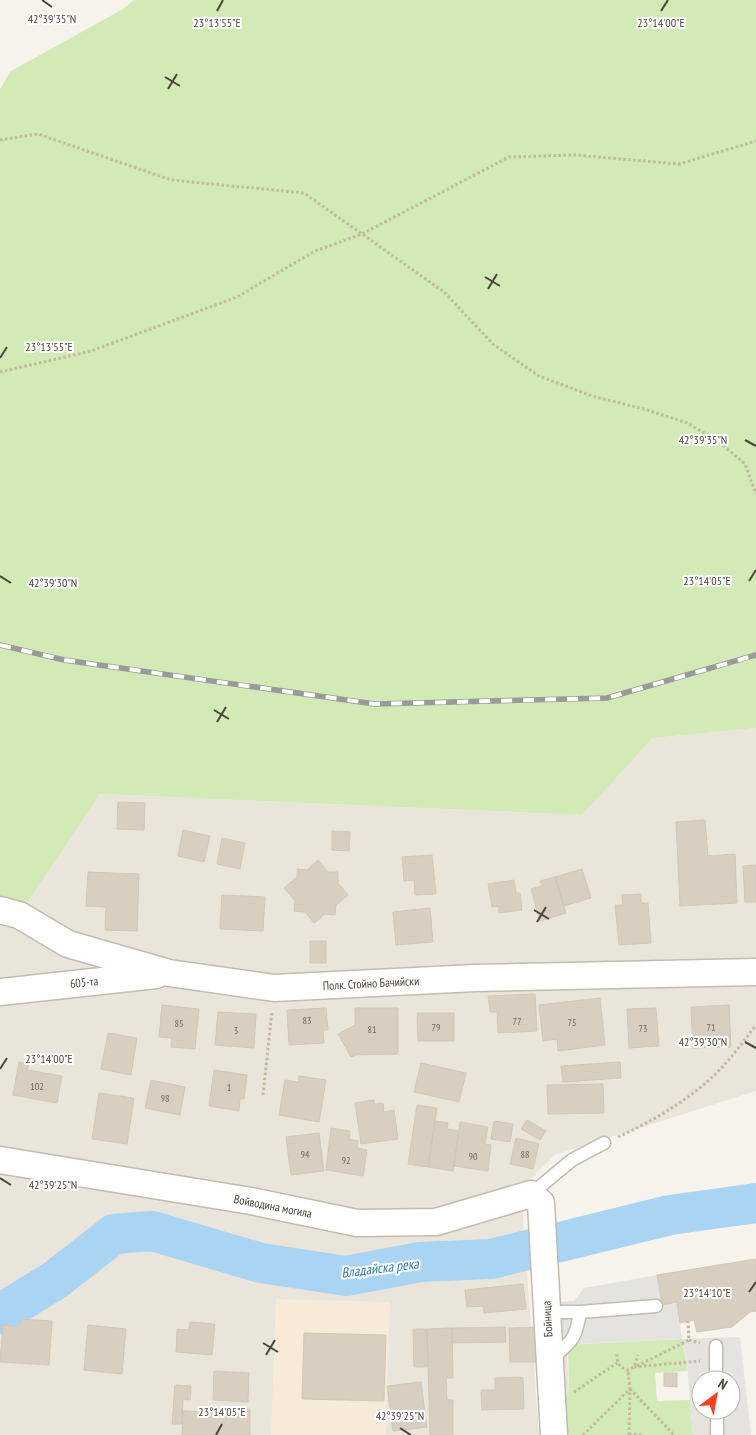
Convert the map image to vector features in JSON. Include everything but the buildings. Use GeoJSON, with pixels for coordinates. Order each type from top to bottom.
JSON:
{"type":"FeatureCollection","features":[{"type":"Feature","properties":{"kind":"street","name":"Полк. Стойно Бачийски"},"geometry":{"type":"LineString","coordinates":[[0,910],[18,915],[68,944],[169,973],[274,988],[475,978],[756,972]]}},
{"type":"Feature","properties":{"kind":"street","name":"605-та"},"geometry":{"type":"LineString","coordinates":[[0,992],[169,973]]}},
{"type":"Feature","properties":{"kind":"street","name":"Войводина могила"},"geometry":{"type":"LineString","coordinates":[[0,1160],[251,1201],[357,1223],[436,1222],[536,1199]]}},
{"type":"Feature","properties":{"kind":"street","name":"Бойница"},"geometry":{"type":"LineString","coordinates":[[536,1199],[545,1285],[554,1435]]}},
{"type":"Feature","properties":{"kind":"lane"},"geometry":{"type":"LineString","coordinates":[[536,1199],[572,1160],[604,1143]]}},
{"type":"Feature","properties":{"kind":"lane"},"geometry":{"type":"LineString","coordinates":[[546,1312],[580,1312],[656,1306]]}},
{"type":"Feature","properties":{"kind":"lane"},"geometry":{"type":"LineString","coordinates":[[550,1360],[568,1345],[577,1332],[580,1312]]}},
{"type":"Feature","properties":{"kind":"lane"},"geometry":{"type":"LineString","coordinates":[[716,1346],[716,1370]]}},
{"type":"Feature","properties":{"kind":"lane"},"geometry":{"type":"LineString","coordinates":[[717,1420],[717,1435]]}},
{"type":"Feature","properties":{"kind":"path"},"geometry":{"type":"LineString","coordinates":[[0,140],[38,134],[171,180],[304,193],[444,292],[494,345],[539,376],[592,396],[687,422],[718,441],[745,464],[756,494]]}},
{"type":"Feature","properties":{"kind":"path"},"geometry":{"type":"LineString","coordinates":[[0,372],[91,352],[237,297],[315,251],[362,234],[509,157],[575,155],[679,164],[756,141]]}},
{"type":"Feature","properties":{"kind":"path"},"geometry":{"type":"LineString","coordinates":[[263,1095],[274,988]]}},
{"type":"Feature","properties":{"kind":"path"},"geometry":{"type":"LineString","coordinates":[[604,1143],[642,1126],[692,1094],[725,1064],[756,1025]]}},
{"type":"Feature","properties":{"kind":"path"},"geometry":{"type":"LineString","coordinates":[[628,1370],[689,1340],[688,1321]]}},
{"type":"Feature","properties":{"kind":"path"},"geometry":{"type":"LineString","coordinates":[[617,1354],[617,1363]]}},
{"type":"Feature","properties":{"kind":"path"},"geometry":{"type":"LineString","coordinates":[[634,1367],[638,1355]]}},
{"type":"Feature","properties":{"kind":"path"},"geometry":{"type":"LineString","coordinates":[[634,1367],[716,1360]]}},
{"type":"Feature","properties":{"kind":"path"},"geometry":{"type":"LineString","coordinates":[[617,1363],[628,1370]]}},
{"type":"Feature","properties":{"kind":"path"},"geometry":{"type":"LineString","coordinates":[[553,1406],[617,1363]]}},
{"type":"Feature","properties":{"kind":"path"},"geometry":{"type":"LineString","coordinates":[[628,1370],[630,1388],[629,1435],[643,1435]]}},
{"type":"Feature","properties":{"kind":"path"},"geometry":{"type":"LineString","coordinates":[[583,1435],[630,1388]]}},
{"type":"Feature","properties":{"kind":"path"},"geometry":{"type":"LineString","coordinates":[[630,1388],[674,1435]]}},
{"type":"Feature","properties":{"kind":"shaded area"},"geometry":{"type":"Polygon","coordinates":[[[756,728],[756,1091],[555,1155],[521,1189],[539,1435],[0,1435],[0,910],[19,915],[100,794],[582,815],[653,738],[756,728]]]}},
{"type":"Feature","properties":{"kind":"shaded area"},"geometry":{"type":"Polygon","coordinates":[[[657,1275],[662,1304],[677,1302],[682,1339],[560,1345],[560,1302],[574,1301],[584,1288],[657,1275]]]}},
{"type":"Feature","properties":{"kind":"shaded area"},"geometry":{"type":"Polygon","coordinates":[[[276,1299],[390,1302],[386,1435],[271,1435],[276,1299]]]}},
{"type":"Feature","properties":{"kind":"shaded area"},"geometry":{"type":"Polygon","coordinates":[[[740,1337],[751,1435],[693,1435],[692,1420],[741,1420],[741,1370],[691,1370],[691,1411],[687,1363],[682,1339],[740,1337]]]}},
{"type":"Feature","properties":{"kind":"shaded area"},"geometry":{"type":"Polygon","coordinates":[[[557,1355],[567,1355],[569,1394],[558,1398],[557,1355]]]}},
{"type":"Feature","properties":{"kind":"green space"},"geometry":{"type":"Polygon","coordinates":[[[134,0],[756,0],[756,728],[653,738],[582,815],[100,794],[19,915],[0,910],[0,89],[11,71],[123,9],[134,0]]]}},
{"type":"Feature","properties":{"kind":"green space"},"geometry":{"type":"Polygon","coordinates":[[[682,1339],[688,1371],[655,1373],[657,1401],[690,1400],[693,1435],[559,1435],[558,1398],[569,1394],[568,1345],[682,1339]]]}},
{"type":"Feature","properties":{"kind":"waterway","name":"Владайска река"},"geometry":{"type":"LineString","coordinates":[[0,1314],[55,1280],[114,1234],[152,1231],[261,1263],[346,1276],[420,1262],[491,1259],[670,1215],[756,1203]]}},
{"type":"Feature","properties":{"kind":"railway"},"geometry":{"type":"LineString","coordinates":[[0,645],[64,660],[375,704],[607,698],[756,655]]}}]}
